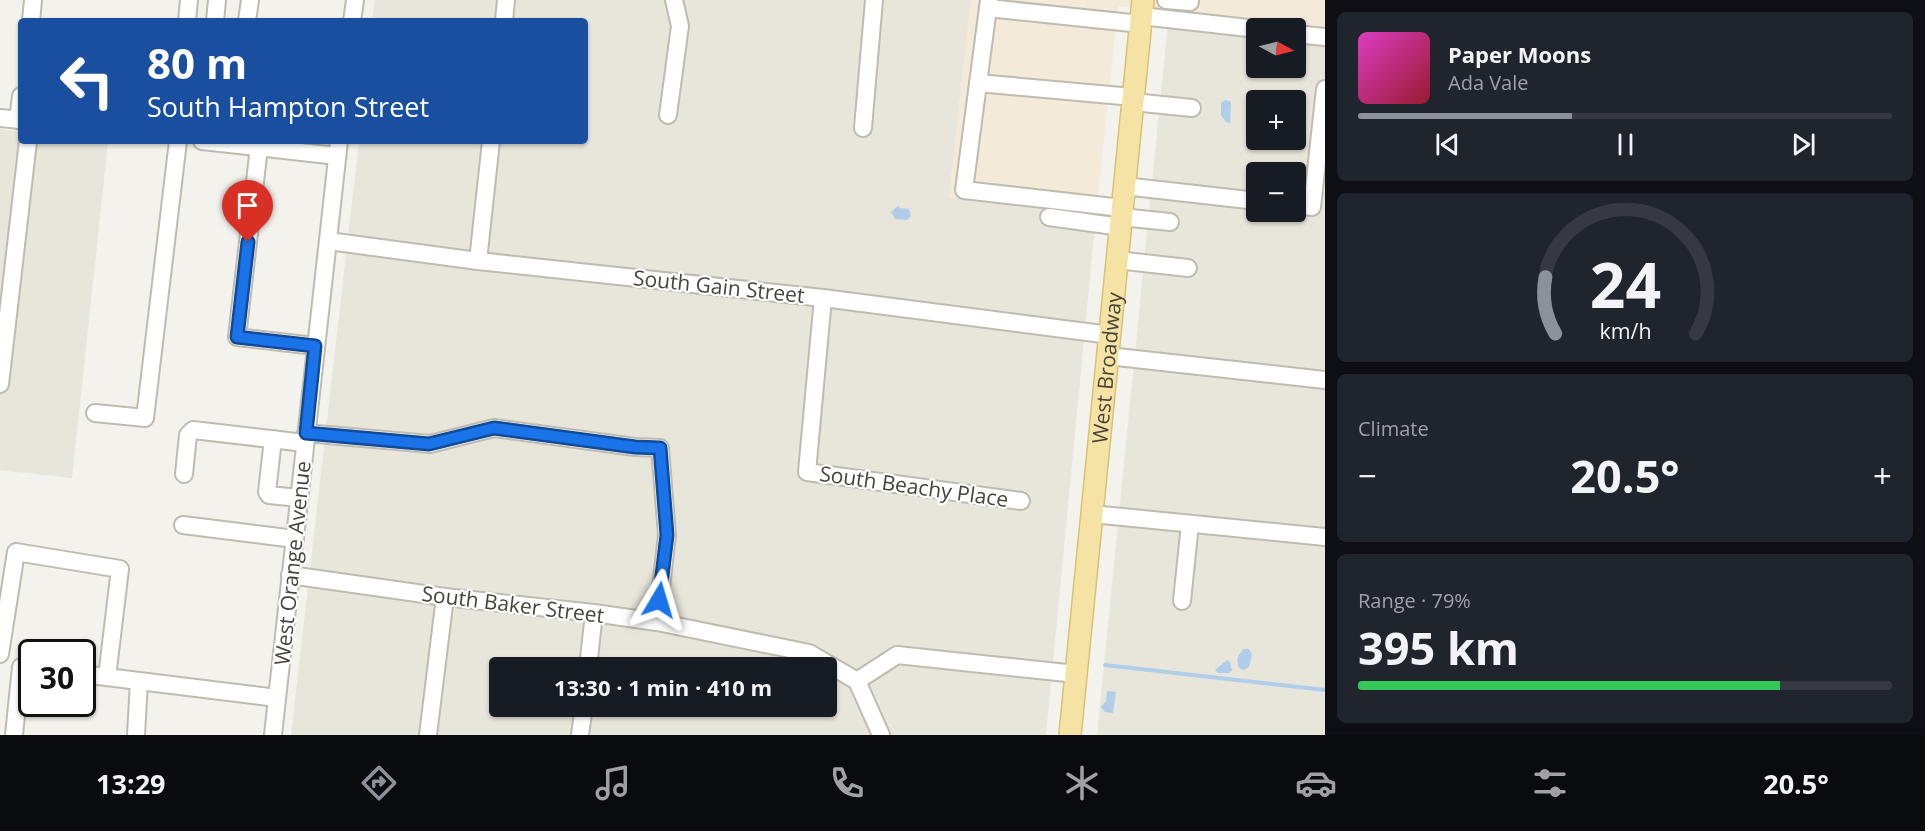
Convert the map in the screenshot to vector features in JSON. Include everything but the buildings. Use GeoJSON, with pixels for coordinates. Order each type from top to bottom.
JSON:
{"type":"FeatureCollection","features":[{"type":"Feature","properties":{"kind":"main road","name":"West Broadway"},"geometry":{"type":"LineString","coordinates":[[1070,735],[1142,13]]}},
{"type":"Feature","properties":{"kind":"street"},"geometry":{"type":"LineString","coordinates":[[31,18],[33,0]]}},
{"type":"Feature","properties":{"kind":"street"},"geometry":{"type":"LineString","coordinates":[[187,18],[189,0]]}},
{"type":"Feature","properties":{"kind":"street"},"geometry":{"type":"LineString","coordinates":[[215,18],[217,0]]}},
{"type":"Feature","properties":{"kind":"street"},"geometry":{"type":"LineString","coordinates":[[247,18],[250,0]]}},
{"type":"Feature","properties":{"kind":"street"},"geometry":{"type":"LineString","coordinates":[[352,18],[355,0]]}},
{"type":"Feature","properties":{"kind":"street"},"geometry":{"type":"LineString","coordinates":[[504,18],[506,0]]}},
{"type":"Feature","properties":{"kind":"street"},"geometry":{"type":"LineString","coordinates":[[668,115],[680,26],[674,0]]}},
{"type":"Feature","properties":{"kind":"street"},"geometry":{"type":"LineString","coordinates":[[863,128],[874,0]]}},
{"type":"Feature","properties":{"kind":"street"},"geometry":{"type":"LineString","coordinates":[[1166,0],[1190,3],[1190,0]]}},
{"type":"Feature","properties":{"kind":"street"},"geometry":{"type":"LineString","coordinates":[[1170,222],[1122,217],[964,190],[988,4],[1142,13],[1246,27]]}},
{"type":"Feature","properties":{"kind":"street"},"geometry":{"type":"LineString","coordinates":[[1306,35],[1325,37]]}},
{"type":"Feature","properties":{"kind":"street"},"geometry":{"type":"LineString","coordinates":[[978,83],[1133,99],[1192,108]]}},
{"type":"Feature","properties":{"kind":"street"},"geometry":{"type":"LineString","coordinates":[[1306,206],[1312,207],[1325,89]]}},
{"type":"Feature","properties":{"kind":"street"},"geometry":{"type":"LineString","coordinates":[[0,118],[18,120]]}},
{"type":"Feature","properties":{"kind":"street"},"geometry":{"type":"LineString","coordinates":[[0,384],[28,144]]}},
{"type":"Feature","properties":{"kind":"street"},"geometry":{"type":"LineString","coordinates":[[95,413],[144,418],[178,144]]}},
{"type":"Feature","properties":{"kind":"street"},"geometry":{"type":"LineString","coordinates":[[230,144],[259,147],[338,148]]}},
{"type":"Feature","properties":{"kind":"street"},"geometry":{"type":"LineString","coordinates":[[478,261],[491,144]]}},
{"type":"Feature","properties":{"kind":"street"},"geometry":{"type":"LineString","coordinates":[[259,147],[237,337],[315,346]]}},
{"type":"Feature","properties":{"kind":"street","name":"West Orange Avenue"},"geometry":{"type":"LineString","coordinates":[[273,735],[338,148]]}},
{"type":"Feature","properties":{"kind":"street"},"geometry":{"type":"LineString","coordinates":[[1124,186],[1246,200]]}},
{"type":"Feature","properties":{"kind":"street"},"geometry":{"type":"LineString","coordinates":[[1049,217],[1122,217]]}},
{"type":"Feature","properties":{"kind":"street","name":"South Gain Street"},"geometry":{"type":"LineString","coordinates":[[328,241],[478,261],[823,298],[1110,335]]}},
{"type":"Feature","properties":{"kind":"street"},"geometry":{"type":"LineString","coordinates":[[1117,260],[1188,268]]}},
{"type":"Feature","properties":{"kind":"street","name":"South Beachy Place"},"geometry":{"type":"LineString","coordinates":[[823,298],[807,472],[1021,501]]}},
{"type":"Feature","properties":{"kind":"street"},"geometry":{"type":"LineString","coordinates":[[1108,356],[1325,380]]}},
{"type":"Feature","properties":{"kind":"street"},"geometry":{"type":"LineString","coordinates":[[184,474],[188,435],[193,429],[273,439],[306,438],[429,444],[494,428],[635,447],[660,448],[667,535],[657,622]]}},
{"type":"Feature","properties":{"kind":"street"},"geometry":{"type":"LineString","coordinates":[[273,439],[267,492],[269,495],[299,498]]}},
{"type":"Feature","properties":{"kind":"street"},"geometry":{"type":"LineString","coordinates":[[1092,514],[1325,537]]}},
{"type":"Feature","properties":{"kind":"street"},"geometry":{"type":"LineString","coordinates":[[1182,602],[1190,524]]}},
{"type":"Feature","properties":{"kind":"street"},"geometry":{"type":"LineString","coordinates":[[183,525],[294,539]]}},
{"type":"Feature","properties":{"kind":"street"},"geometry":{"type":"LineString","coordinates":[[0,654],[16,552],[120,569],[106,677]]}},
{"type":"Feature","properties":{"kind":"street","name":"South Baker Street"},"geometry":{"type":"LineString","coordinates":[[291,575],[445,597],[657,622],[810,653],[857,681]]}},
{"type":"Feature","properties":{"kind":"street"},"geometry":{"type":"LineString","coordinates":[[428,735],[445,597]]}},
{"type":"Feature","properties":{"kind":"street"},"geometry":{"type":"LineString","coordinates":[[589,657],[594,613]]}},
{"type":"Feature","properties":{"kind":"street"},"geometry":{"type":"LineString","coordinates":[[881,735],[857,681],[897,655],[1076,674]]}},
{"type":"Feature","properties":{"kind":"street"},"geometry":{"type":"LineString","coordinates":[[0,664],[18,666]]}},
{"type":"Feature","properties":{"kind":"street"},"geometry":{"type":"LineString","coordinates":[[96,676],[277,698]]}},
{"type":"Feature","properties":{"kind":"street"},"geometry":{"type":"LineString","coordinates":[[136,735],[139,681]]}},
{"type":"Feature","properties":{"kind":"street"},"geometry":{"type":"LineString","coordinates":[[14,735],[18,712]]}},
{"type":"Feature","properties":{"kind":"street"},"geometry":{"type":"LineString","coordinates":[[580,735],[582,717]]}},
{"type":"Feature","properties":{"kind":"shaded area"},"geometry":{"type":"Polygon","coordinates":[[[375,0],[971,0],[949,197],[1096,214],[1046,735],[291,735],[359,144],[588,144],[588,18],[372,18],[375,0]]]}},
{"type":"Feature","properties":{"kind":"shaded area"},"geometry":{"type":"Polygon","coordinates":[[[971,0],[1325,0],[1325,29],[1306,27],[1306,18],[1246,18],[1246,20],[1118,6],[1096,214],[949,197],[971,0]]]}},
{"type":"Feature","properties":{"kind":"shaded area"},"geometry":{"type":"Polygon","coordinates":[[[1169,12],[1246,20],[1246,78],[1306,78],[1306,27],[1325,29],[1325,735],[1097,735],[1169,12]]]}},
{"type":"Feature","properties":{"kind":"shaded area"},"geometry":{"type":"Polygon","coordinates":[[[0,129],[18,132],[18,144],[108,144],[72,478],[0,470],[0,129]]]}},
{"type":"Feature","properties":{"kind":"water"},"geometry":{"type":"Polygon","coordinates":[[[1225,100],[1230,101],[1231,104],[1230,123],[1226,122],[1221,115],[1221,103],[1225,100]]]}},
{"type":"Feature","properties":{"kind":"water"},"geometry":{"type":"Polygon","coordinates":[[[898,206],[909,209],[911,216],[907,220],[895,219],[891,212],[898,206]]]}},
{"type":"Feature","properties":{"kind":"water"},"geometry":{"type":"Polygon","coordinates":[[[1244,649],[1249,649],[1252,655],[1249,667],[1244,670],[1239,668],[1237,660],[1244,649]]]}},
{"type":"Feature","properties":{"kind":"water"},"geometry":{"type":"Polygon","coordinates":[[[1227,660],[1232,670],[1229,673],[1218,673],[1215,670],[1227,660]]]}},
{"type":"Feature","properties":{"kind":"water"},"geometry":{"type":"Polygon","coordinates":[[[1107,691],[1116,692],[1113,713],[1105,712],[1101,707],[1106,701],[1107,691]]]}},
{"type":"Feature","properties":{"kind":"waterway"},"geometry":{"type":"LineString","coordinates":[[1105,665],[1325,690]]}},
{"type":"Feature","properties":{"kind":"route"},"geometry":{"type":"LineString","coordinates":[[248,242],[237,337],[315,346],[306,433],[429,444],[494,428],[635,447],[660,448],[667,535],[659,600]]}}]}
